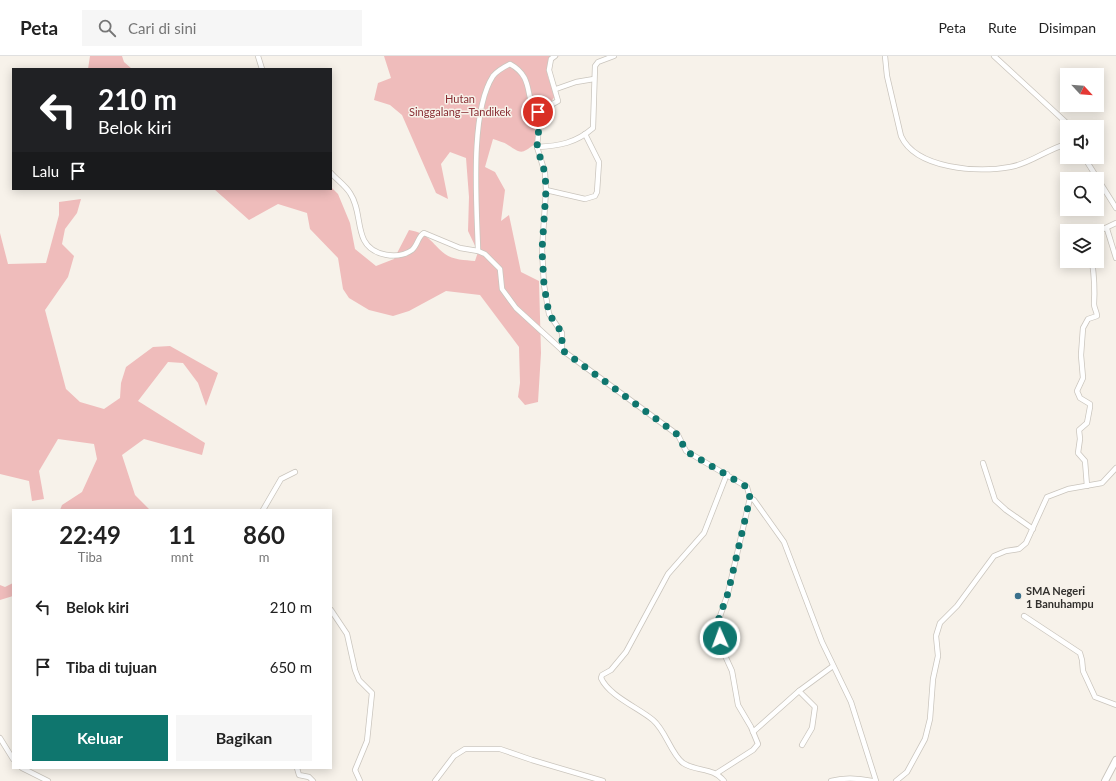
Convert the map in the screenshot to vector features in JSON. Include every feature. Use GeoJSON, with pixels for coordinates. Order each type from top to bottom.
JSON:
{"type":"FeatureCollection","features":[{"type":"Feature","properties":{"kind":"main road"},"geometry":{"type":"LineString","coordinates":[[1105,781],[1116,760]]}},
{"type":"Feature","properties":{"kind":"street"},"geometry":{"type":"LineString","coordinates":[[258,56],[262,68]]}},
{"type":"Feature","properties":{"kind":"street"},"geometry":{"type":"LineString","coordinates":[[538,112],[558,101],[556,89],[549,70],[551,60],[555,56]]}},
{"type":"Feature","properties":{"kind":"street"},"geometry":{"type":"LineString","coordinates":[[537,147],[560,146],[580,138],[593,128],[595,66],[598,62],[614,56]]}},
{"type":"Feature","properties":{"kind":"street"},"geometry":{"type":"LineString","coordinates":[[885,56],[887,76],[901,136],[905,145],[919,156],[929,161],[954,167],[975,169],[1010,168],[1060,147]]}},
{"type":"Feature","properties":{"kind":"street"},"geometry":{"type":"LineString","coordinates":[[994,56],[1063,120]]}},
{"type":"Feature","properties":{"kind":"street"},"geometry":{"type":"LineString","coordinates":[[478,251],[476,166],[482,106],[494,75],[510,64],[519,69],[526,79],[532,102],[538,112],[540,120],[536,120],[539,126],[537,147],[545,173],[546,190],[542,250],[544,285],[549,314],[562,333],[562,350]]}},
{"type":"Feature","properties":{"kind":"street"},"geometry":{"type":"LineString","coordinates":[[556,89],[576,82],[594,79]]}},
{"type":"Feature","properties":{"kind":"street"},"geometry":{"type":"LineString","coordinates":[[546,190],[585,199],[595,196],[597,192],[599,162],[585,134]]}},
{"type":"Feature","properties":{"kind":"street"},"geometry":{"type":"LineString","coordinates":[[1088,164],[1116,208]]}},
{"type":"Feature","properties":{"kind":"street"},"geometry":{"type":"LineString","coordinates":[[332,174],[350,193],[359,217],[363,239],[379,252],[390,257],[403,254],[412,250],[418,243],[421,235],[424,233],[460,248],[478,251],[485,254],[498,266],[502,289],[516,308],[562,350],[678,435],[686,451],[747,487],[750,498],[728,593],[718,624],[722,649],[732,671],[738,705],[758,744],[717,773]]}},
{"type":"Feature","properties":{"kind":"street"},"geometry":{"type":"LineString","coordinates":[[1104,230],[1116,223]]}},
{"type":"Feature","properties":{"kind":"street"},"geometry":{"type":"LineString","coordinates":[[1107,229],[1116,258]]}},
{"type":"Feature","properties":{"kind":"street"},"geometry":{"type":"LineString","coordinates":[[1087,486],[1085,461],[1078,453],[1080,439],[1079,430],[1087,423],[1090,404],[1080,398],[1077,391],[1083,378],[1081,355],[1084,328],[1088,319],[1097,316],[1094,305],[1095,283],[1093,268]]}},
{"type":"Feature","properties":{"kind":"street"},"geometry":{"type":"LineString","coordinates":[[983,464],[995,500],[1006,510],[1033,528]]}},
{"type":"Feature","properties":{"kind":"street"},"geometry":{"type":"LineString","coordinates":[[896,781],[907,772],[925,739],[930,719],[933,679],[938,656],[936,636],[940,624],[957,606],[994,556],[1006,551],[1023,547],[1047,497],[1068,489],[1102,483],[1116,468]]}},
{"type":"Feature","properties":{"kind":"street"},"geometry":{"type":"LineString","coordinates":[[264,509],[281,479],[295,472]]}},
{"type":"Feature","properties":{"kind":"street"},"geometry":{"type":"LineString","coordinates":[[724,781],[717,773],[692,767],[682,762],[661,728],[653,720],[624,701],[601,678],[602,675],[611,670],[626,652],[668,574],[704,533],[727,474]]}},
{"type":"Feature","properties":{"kind":"street"},"geometry":{"type":"LineString","coordinates":[[750,498],[754,500],[784,542],[822,642],[851,702],[876,781]]}},
{"type":"Feature","properties":{"kind":"street"},"geometry":{"type":"LineString","coordinates":[[332,612],[347,634],[355,670],[359,680],[372,693],[367,741],[355,770],[360,781]]}},
{"type":"Feature","properties":{"kind":"street"},"geometry":{"type":"LineString","coordinates":[[1024,616],[1074,648],[1080,654],[1083,671],[1095,697],[1116,705]]}},
{"type":"Feature","properties":{"kind":"street"},"geometry":{"type":"LineString","coordinates":[[753,732],[799,691],[833,666]]}},
{"type":"Feature","properties":{"kind":"street"},"geometry":{"type":"LineString","coordinates":[[799,691],[815,707],[812,728],[802,745]]}},
{"type":"Feature","properties":{"kind":"street"},"geometry":{"type":"LineString","coordinates":[[0,738],[12,756]]}},
{"type":"Feature","properties":{"kind":"street"},"geometry":{"type":"LineString","coordinates":[[435,781],[454,756],[465,749],[500,749],[602,781]]}},
{"type":"Feature","properties":{"kind":"street"},"geometry":{"type":"LineString","coordinates":[[24,769],[48,781]]}},
{"type":"Feature","properties":{"kind":"street"},"geometry":{"type":"LineString","coordinates":[[297,769],[299,775],[309,777],[314,781]]}},
{"type":"Feature","properties":{"kind":"street"},"geometry":{"type":"LineString","coordinates":[[831,781],[844,778],[872,781]]}},
{"type":"Feature","properties":{"kind":"green space"},"geometry":{"type":"Polygon","coordinates":[[[90,56],[122,56],[124,62],[131,68],[88,68],[90,56]]]}},
{"type":"Feature","properties":{"kind":"green space","name":"Hutan Singgalang—Tandikek"},"geometry":{"type":"Polygon","coordinates":[[[384,56],[560,56],[555,57],[547,67],[548,77],[555,96],[545,111],[535,114],[535,144],[522,152],[505,143],[493,139],[485,167],[495,172],[505,190],[501,221],[509,215],[521,272],[539,281],[541,353],[538,402],[525,405],[518,397],[520,383],[519,347],[480,295],[446,291],[409,311],[393,316],[369,310],[349,298],[343,289],[338,258],[310,229],[307,213],[278,204],[249,220],[215,190],[332,190],[332,188],[338,194],[350,223],[355,249],[376,266],[394,259],[409,230],[421,233],[448,256],[475,261],[478,252],[468,231],[469,197],[466,158],[450,152],[441,164],[448,199],[436,193],[402,115],[390,105],[374,100],[378,83],[391,78],[384,56]]]}},
{"type":"Feature","properties":{"kind":"green space"},"geometry":{"type":"Polygon","coordinates":[[[81,199],[77,213],[65,229],[62,244],[74,256],[68,277],[45,310],[66,389],[80,402],[104,409],[120,398],[121,383],[126,367],[153,347],[170,346],[218,373],[206,406],[198,383],[183,363],[168,362],[138,401],[205,443],[202,455],[144,439],[122,455],[135,495],[149,509],[60,509],[62,505],[82,492],[97,459],[94,444],[58,439],[39,471],[44,499],[32,501],[29,481],[0,474],[0,233],[8,264],[46,263],[59,215],[59,202],[81,199]]]}},
{"type":"Feature","properties":{"kind":"green space"},"geometry":{"type":"Polygon","coordinates":[[[12,584],[12,596],[0,600],[0,585],[5,587],[12,584]]]}},
{"type":"Feature","properties":{"kind":"place","name":"SMA Negeri 1 Banuhampu"},"geometry":{"type":"Point","coordinates":[1018,596]}},
{"type":"Feature","properties":{"kind":"route"},"geometry":{"type":"LineString","coordinates":[[538,112],[540,120],[536,120],[539,126],[537,147],[545,173],[546,190],[542,250],[544,263],[544,285],[549,314],[562,333],[562,350],[678,435],[686,451],[747,487],[750,498],[728,593],[718,621],[720,638]]}}]}
